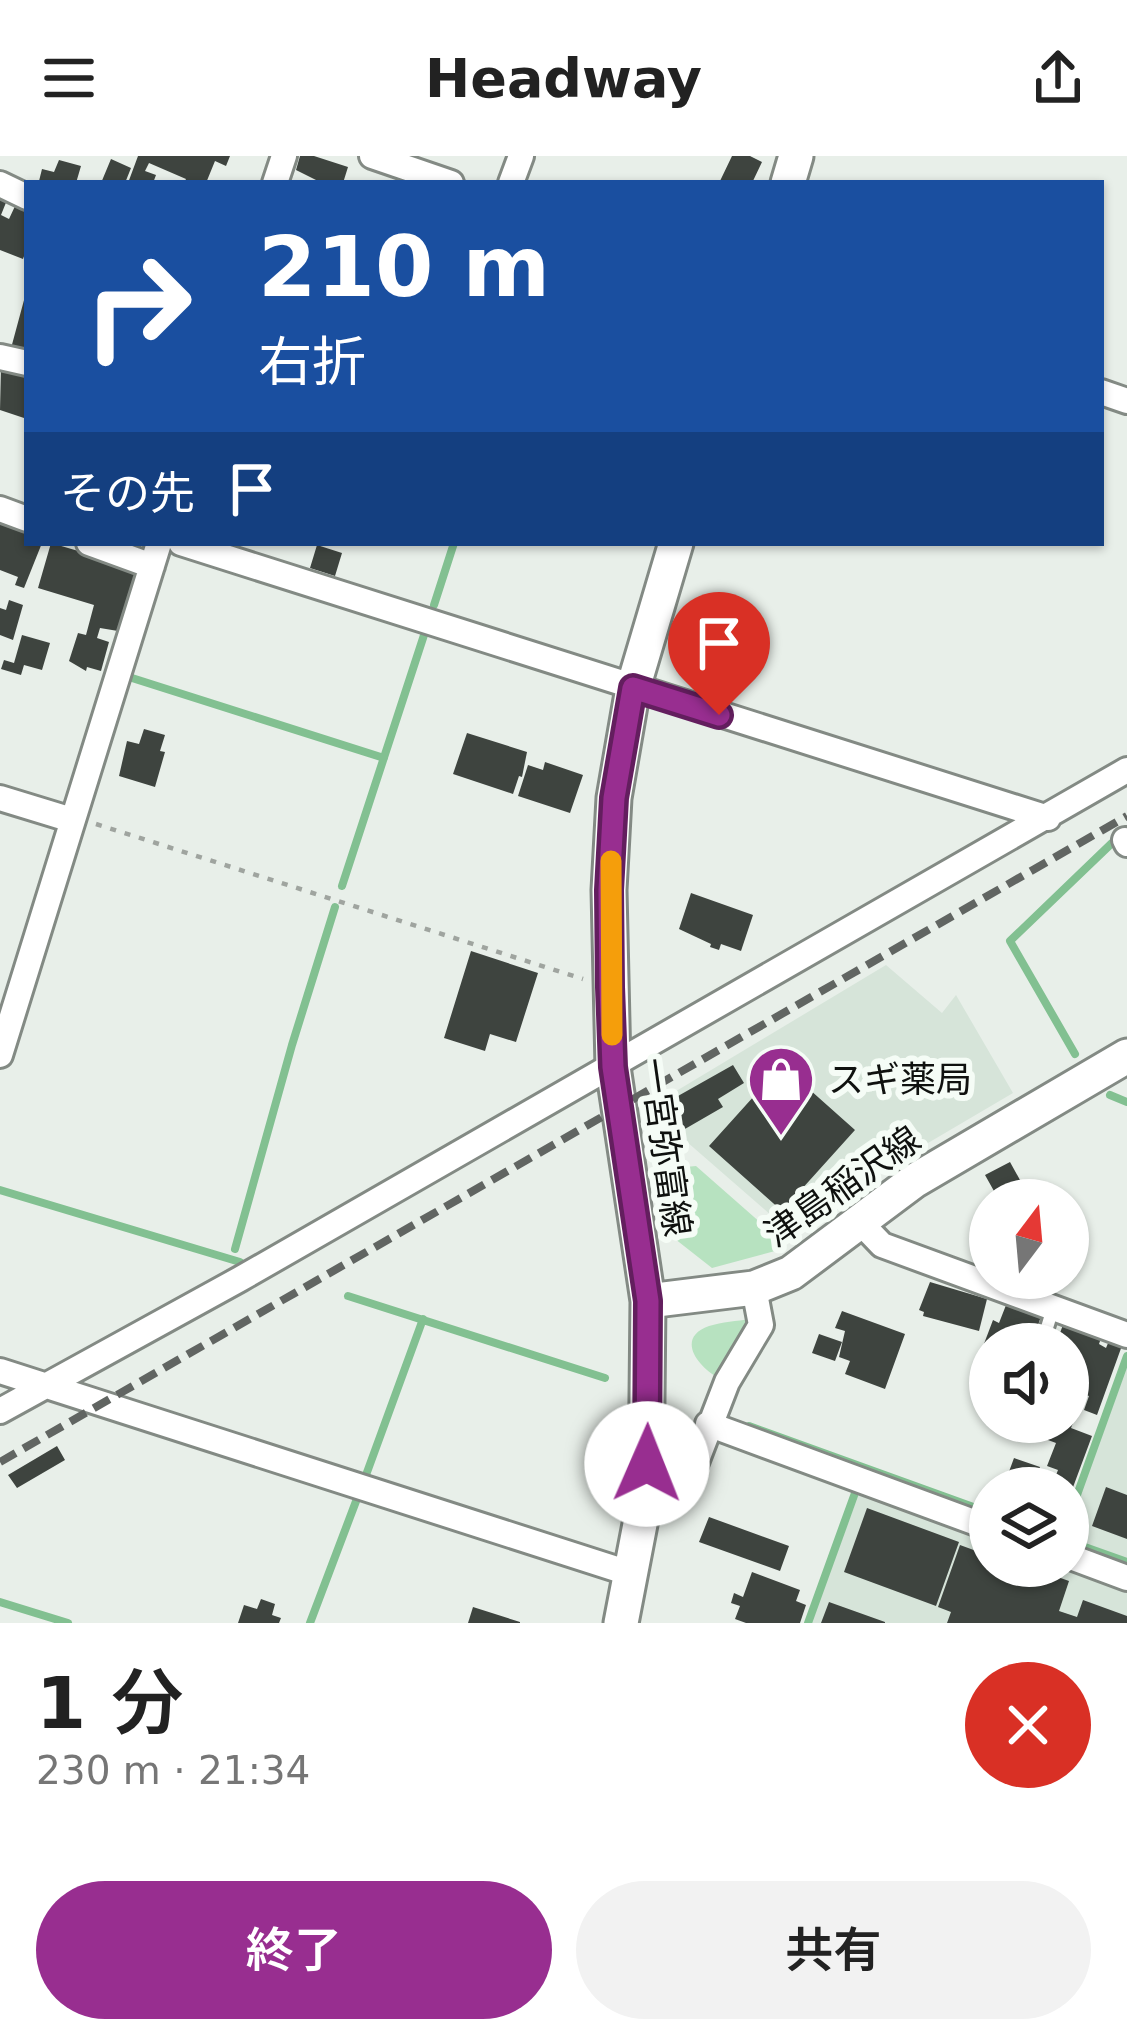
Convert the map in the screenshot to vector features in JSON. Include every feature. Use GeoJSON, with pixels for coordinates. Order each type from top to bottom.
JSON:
{"type":"FeatureCollection","features":[{"type":"Feature","properties":{"kind":"main road","name":"一宮弥富線"},"geometry":{"type":"LineString","coordinates":[[621,1623],[646,1493],[648,1301],[613,1067],[609,890],[614,798],[633,688],[675,546]]}},
{"type":"Feature","properties":{"kind":"main road","name":"津島稲沢線"},"geometry":{"type":"LineString","coordinates":[[648,1301],[754,1288],[791,1274],[949,1160],[1127,1056]]}},
{"type":"Feature","properties":{"kind":"street"},"geometry":{"type":"LineString","coordinates":[[372,156],[443,180]]}},
{"type":"Feature","properties":{"kind":"street"},"geometry":{"type":"LineString","coordinates":[[0,1055],[155,554],[107,546]]}},
{"type":"Feature","properties":{"kind":"street"},"geometry":{"type":"LineString","coordinates":[[190,546],[1048,818]]}},
{"type":"Feature","properties":{"kind":"street"},"geometry":{"type":"LineString","coordinates":[[0,1411],[613,1067],[1127,769]]}},
{"type":"Feature","properties":{"kind":"street"},"geometry":{"type":"LineString","coordinates":[[0,798],[73,819]]}},
{"type":"Feature","properties":{"kind":"street"},"geometry":{"type":"LineString","coordinates":[[859,1221],[882,1245],[1127,1335]]}},
{"type":"Feature","properties":{"kind":"street"},"geometry":{"type":"LineString","coordinates":[[646,1493],[681,1491],[688,1483],[727,1382],[760,1325],[754,1288]]}},
{"type":"Feature","properties":{"kind":"street"},"geometry":{"type":"LineString","coordinates":[[0,1371],[632,1574]]}},
{"type":"Feature","properties":{"kind":"street"},"geometry":{"type":"LineString","coordinates":[[708,1424],[969,1520]]}},
{"type":"Feature","properties":{"kind":"street"},"geometry":{"type":"LineString","coordinates":[[1089,1564],[1127,1578]]}},
{"type":"Feature","properties":{"kind":"lane"},"geometry":{"type":"LineString","coordinates":[[1048,1323],[1053,1308]]}},
{"type":"Feature","properties":{"kind":"path"},"geometry":{"type":"LineString","coordinates":[[73,819],[610,987]]}},
{"type":"Feature","properties":{"kind":"shaded area"},"geometry":{"type":"Polygon","coordinates":[[[886,965],[942,1013],[956,995],[1013,1093],[894,1163],[822,1223],[803,1231],[793,1229],[780,1223],[648,1108],[886,965]]]}},
{"type":"Feature","properties":{"kind":"shaded area"},"geometry":{"type":"Polygon","coordinates":[[[1127,1367],[1127,1623],[811,1623],[860,1491],[969,1531],[969,1587],[1089,1587],[1089,1471],[1127,1367]]]}},
{"type":"Feature","properties":{"kind":"green space"},"geometry":{"type":"Polygon","coordinates":[[[696,1166],[770,1231],[775,1251],[712,1268],[670,1235],[665,1169],[696,1166]]]}},
{"type":"Feature","properties":{"kind":"green space"},"geometry":{"type":"Polygon","coordinates":[[[750,1319],[719,1378],[698,1360],[693,1338],[709,1326],[750,1319]]]}},
{"type":"Feature","properties":{"kind":"building"},"geometry":{"type":"Polygon","coordinates":[[[138,156],[230,156],[226,166],[215,161],[207,180],[186,180],[149,163],[145,171],[156,175],[154,180],[129,180],[138,156]]]}},
{"type":"Feature","properties":{"kind":"building"},"geometry":{"type":"Polygon","coordinates":[[[300,156],[348,167],[344,180],[316,180],[296,170],[300,156]]]}},
{"type":"Feature","properties":{"kind":"building"},"geometry":{"type":"Polygon","coordinates":[[[732,156],[762,162],[753,180],[720,180],[732,156]]]}},
{"type":"Feature","properties":{"kind":"building"},"geometry":{"type":"Polygon","coordinates":[[[111,159],[131,168],[126,180],[102,180],[111,159]]]}},
{"type":"Feature","properties":{"kind":"building"},"geometry":{"type":"Polygon","coordinates":[[[59,160],[81,166],[77,180],[39,180],[42,169],[54,172],[59,160]]]}},
{"type":"Feature","properties":{"kind":"building"},"geometry":{"type":"Polygon","coordinates":[[[0,197],[7,200],[1,215],[9,219],[16,204],[24,207],[24,256],[0,250],[0,197]]]}},
{"type":"Feature","properties":{"kind":"building"},"geometry":{"type":"Polygon","coordinates":[[[24,300],[24,356],[10,352],[24,300]]]}},
{"type":"Feature","properties":{"kind":"building"},"geometry":{"type":"Polygon","coordinates":[[[1,366],[24,373],[24,418],[0,410],[1,366]]]}},
{"type":"Feature","properties":{"kind":"building"},"geometry":{"type":"Polygon","coordinates":[[[0,520],[24,529],[24,546],[41,546],[24,588],[15,585],[18,577],[0,570],[0,520]]]}},
{"type":"Feature","properties":{"kind":"building"},"geometry":{"type":"Polygon","coordinates":[[[50,546],[109,560],[108,565],[135,573],[118,631],[100,628],[97,638],[109,642],[101,671],[87,667],[86,671],[69,661],[78,633],[86,635],[94,605],[38,588],[50,546]]]}},
{"type":"Feature","properties":{"kind":"building"},"geometry":{"type":"Polygon","coordinates":[[[317,546],[342,553],[335,576],[310,568],[317,546]]]}},
{"type":"Feature","properties":{"kind":"building"},"geometry":{"type":"Polygon","coordinates":[[[9,600],[23,605],[13,640],[0,635],[0,608],[6,610],[9,600]]]}},
{"type":"Feature","properties":{"kind":"building"},"geometry":{"type":"Polygon","coordinates":[[[22,635],[50,643],[42,670],[24,665],[21,675],[1,669],[4,660],[14,663],[22,635]]]}},
{"type":"Feature","properties":{"kind":"building"},"geometry":{"type":"Polygon","coordinates":[[[144,729],[165,735],[155,787],[119,776],[127,741],[139,744],[144,729]]]}},
{"type":"Feature","properties":{"kind":"building"},"geometry":{"type":"Polygon","coordinates":[[[467,733],[527,752],[513,794],[453,774],[467,733]]]}},
{"type":"Feature","properties":{"kind":"building"},"geometry":{"type":"Polygon","coordinates":[[[545,762],[583,775],[570,813],[518,796],[528,765],[543,770],[545,762]]]}},
{"type":"Feature","properties":{"kind":"building"},"geometry":{"type":"Polygon","coordinates":[[[691,893],[753,915],[741,951],[721,944],[719,950],[710,947],[679,929],[691,893]]]}},
{"type":"Feature","properties":{"kind":"building"},"geometry":{"type":"Polygon","coordinates":[[[471,951],[538,973],[516,1042],[490,1034],[485,1051],[444,1038],[471,951]]]}},
{"type":"Feature","properties":{"kind":"building"},"geometry":{"type":"Polygon","coordinates":[[[733,1065],[744,1083],[718,1099],[723,1107],[678,1133],[662,1105],[733,1065]]]}},
{"type":"Feature","properties":{"kind":"building"},"geometry":{"type":"Polygon","coordinates":[[[782,1065],[855,1130],[782,1211],[709,1146],[782,1065]]]}},
{"type":"Feature","properties":{"kind":"building"},"geometry":{"type":"Polygon","coordinates":[[[1010,1162],[1019,1179],[987,1179],[985,1175],[1010,1162]]]}},
{"type":"Feature","properties":{"kind":"building"},"geometry":{"type":"Polygon","coordinates":[[[930,1282],[969,1294],[969,1299],[987,1299],[981,1323],[969,1323],[969,1328],[923,1316],[919,1310],[930,1282]]]}},
{"type":"Feature","properties":{"kind":"building"},"geometry":{"type":"Polygon","coordinates":[[[1008,1300],[1042,1313],[1039,1323],[999,1323],[1008,1300]]]}},
{"type":"Feature","properties":{"kind":"building"},"geometry":{"type":"Polygon","coordinates":[[[842,1311],[905,1334],[885,1389],[845,1374],[850,1361],[839,1357],[845,1331],[835,1328],[842,1311]]]}},
{"type":"Feature","properties":{"kind":"building"},"geometry":{"type":"Polygon","coordinates":[[[1089,1331],[1102,1335],[1099,1344],[1106,1348],[1111,1336],[1124,1340],[1097,1415],[1089,1412],[1089,1331]]]}},
{"type":"Feature","properties":{"kind":"building"},"geometry":{"type":"Polygon","coordinates":[[[819,1334],[842,1342],[835,1361],[812,1353],[819,1334]]]}},
{"type":"Feature","properties":{"kind":"building"},"geometry":{"type":"Polygon","coordinates":[[[1092,1436],[1080,1467],[1047,1466],[1056,1443],[1089,1443],[1092,1436]]]}},
{"type":"Feature","properties":{"kind":"building"},"geometry":{"type":"Polygon","coordinates":[[[57,1446],[65,1460],[17,1488],[8,1475],[57,1446]]]}},
{"type":"Feature","properties":{"kind":"building"},"geometry":{"type":"Polygon","coordinates":[[[1014,1458],[1040,1467],[1011,1467],[1014,1458]]]}},
{"type":"Feature","properties":{"kind":"building"},"geometry":{"type":"Polygon","coordinates":[[[1106,1487],[1127,1495],[1127,1539],[1092,1526],[1106,1487]]]}},
{"type":"Feature","properties":{"kind":"building"},"geometry":{"type":"Polygon","coordinates":[[[867,1508],[959,1542],[936,1606],[844,1572],[867,1508]]]}},
{"type":"Feature","properties":{"kind":"building"},"geometry":{"type":"Polygon","coordinates":[[[709,1517],[789,1546],[780,1571],[699,1542],[709,1517]]]}},
{"type":"Feature","properties":{"kind":"building"},"geometry":{"type":"Polygon","coordinates":[[[960,1545],[969,1548],[969,1587],[1067,1587],[1059,1611],[1077,1617],[1083,1600],[1127,1616],[1127,1623],[947,1623],[951,1612],[938,1607],[960,1545]]]}},
{"type":"Feature","properties":{"kind":"building"},"geometry":{"type":"Polygon","coordinates":[[[752,1572],[800,1590],[796,1601],[806,1605],[800,1623],[735,1619],[740,1606],[731,1603],[734,1593],[743,1597],[752,1572]]]}},
{"type":"Feature","properties":{"kind":"building"},"geometry":{"type":"Polygon","coordinates":[[[261,1599],[275,1604],[272,1615],[281,1618],[279,1623],[238,1623],[244,1605],[257,1609],[261,1599]]]}},
{"type":"Feature","properties":{"kind":"building"},"geometry":{"type":"Polygon","coordinates":[[[829,1602],[885,1622],[885,1623],[821,1623],[829,1602]]]}},
{"type":"Feature","properties":{"kind":"building"},"geometry":{"type":"Polygon","coordinates":[[[473,1607],[520,1622],[520,1623],[468,1623],[473,1607]]]}},
{"type":"Feature","properties":{"kind":"waterway"},"geometry":{"type":"LineString","coordinates":[[434,605],[453,546]]}},
{"type":"Feature","properties":{"kind":"waterway"},"geometry":{"type":"LineString","coordinates":[[342,886],[425,632]]}},
{"type":"Feature","properties":{"kind":"waterway"},"geometry":{"type":"LineString","coordinates":[[132,678],[384,758]]}},
{"type":"Feature","properties":{"kind":"waterway"},"geometry":{"type":"LineString","coordinates":[[1075,1054],[1010,941],[1112,843]]}},
{"type":"Feature","properties":{"kind":"waterway"},"geometry":{"type":"LineString","coordinates":[[235,1249],[335,907]]}},
{"type":"Feature","properties":{"kind":"waterway"},"geometry":{"type":"LineString","coordinates":[[1110,1095],[1127,1102]]}},
{"type":"Feature","properties":{"kind":"waterway"},"geometry":{"type":"LineString","coordinates":[[0,1190],[240,1262]]}},
{"type":"Feature","properties":{"kind":"waterway"},"geometry":{"type":"LineString","coordinates":[[348,1296],[605,1378]]}},
{"type":"Feature","properties":{"kind":"waterway"},"geometry":{"type":"LineString","coordinates":[[366,1475],[423,1319]]}},
{"type":"Feature","properties":{"kind":"waterway"},"geometry":{"type":"LineString","coordinates":[[1087,1467],[1127,1356]]}},
{"type":"Feature","properties":{"kind":"waterway"},"geometry":{"type":"LineString","coordinates":[[749,1426],[969,1505]]}},
{"type":"Feature","properties":{"kind":"waterway"},"geometry":{"type":"LineString","coordinates":[[808,1623],[855,1493]]}},
{"type":"Feature","properties":{"kind":"waterway"},"geometry":{"type":"LineString","coordinates":[[310,1623],[358,1496]]}},
{"type":"Feature","properties":{"kind":"waterway"},"geometry":{"type":"LineString","coordinates":[[1089,1548],[1127,1562]]}},
{"type":"Feature","properties":{"kind":"waterway"},"geometry":{"type":"LineString","coordinates":[[0,1602],[68,1623]]}},
{"type":"Feature","properties":{"kind":"railway"},"geometry":{"type":"LineString","coordinates":[[0,1462],[1127,816]]}},
{"type":"Feature","properties":{"kind":"slow traffic"},"geometry":{"type":"LineString","coordinates":[[611,861],[612,1035]]}},
{"type":"Feature","properties":{"kind":"place","name":"スギ薬局"},"geometry":{"type":"Point","coordinates":[781,1138]}},
{"type":"Feature","properties":{"kind":"route"},"geometry":{"type":"LineString","coordinates":[[647,1464],[648,1301],[613,1067],[609,890],[614,798],[633,688],[719,715]]}}]}
